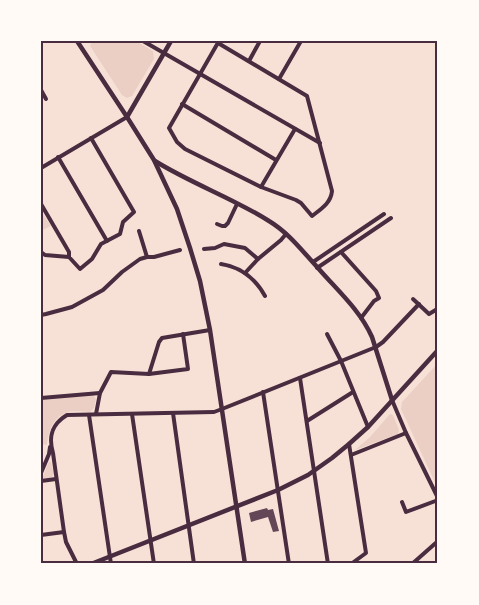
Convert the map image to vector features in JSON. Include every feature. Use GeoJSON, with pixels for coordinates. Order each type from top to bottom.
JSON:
{"type":"FeatureCollection","features":[{"type":"Feature","properties":{"kind":"street"},"geometry":{"type":"LineString","coordinates":[[77,41],[154,160],[177,209],[190,248],[200,281],[210,330],[245,564]]}},
{"type":"Feature","properties":{"kind":"street"},"geometry":{"type":"LineString","coordinates":[[143,41],[320,143]]}},
{"type":"Feature","properties":{"kind":"street"},"geometry":{"type":"LineString","coordinates":[[41,168],[127,117],[172,41]]}},
{"type":"Feature","properties":{"kind":"street"},"geometry":{"type":"LineString","coordinates":[[248,61],[260,41]]}},
{"type":"Feature","properties":{"kind":"street"},"geometry":{"type":"LineString","coordinates":[[279,79],[301,41]]}},
{"type":"Feature","properties":{"kind":"street"},"geometry":{"type":"LineString","coordinates":[[219,42],[307,96],[332,191],[329,202],[312,216],[296,200],[261,187],[185,149],[180,145],[169,128],[219,42]]}},
{"type":"Feature","properties":{"kind":"street"},"geometry":{"type":"LineString","coordinates":[[41,90],[46,99]]}},
{"type":"Feature","properties":{"kind":"street"},"geometry":{"type":"LineString","coordinates":[[182,104],[276,160]]}},
{"type":"Feature","properties":{"kind":"street"},"geometry":{"type":"LineString","coordinates":[[261,187],[295,129]]}},
{"type":"Feature","properties":{"kind":"street"},"geometry":{"type":"LineString","coordinates":[[41,204],[69,252],[69,257],[80,269],[92,259],[101,244],[120,234],[123,222],[134,212],[91,138]]}},
{"type":"Feature","properties":{"kind":"street"},"geometry":{"type":"LineString","coordinates":[[58,157],[107,241]]}},
{"type":"Feature","properties":{"kind":"street"},"geometry":{"type":"LineString","coordinates":[[154,160],[175,173],[269,220],[286,234],[313,262],[361,318],[369,330],[376,347],[392,400],[406,433],[438,499],[406,512],[402,502]]}},
{"type":"Feature","properties":{"kind":"street"},"geometry":{"type":"LineString","coordinates":[[217,224],[225,226],[228,223],[236,204]]}},
{"type":"Feature","properties":{"kind":"street"},"geometry":{"type":"LineString","coordinates":[[313,262],[384,214]]}},
{"type":"Feature","properties":{"kind":"street"},"geometry":{"type":"LineString","coordinates":[[317,268],[391,218]]}},
{"type":"Feature","properties":{"kind":"street"},"geometry":{"type":"LineString","coordinates":[[139,231],[147,257]]}},
{"type":"Feature","properties":{"kind":"street"},"geometry":{"type":"LineString","coordinates":[[245,273],[286,234]]}},
{"type":"Feature","properties":{"kind":"street"},"geometry":{"type":"LineString","coordinates":[[204,249],[215,248],[224,244],[245,248],[258,259]]}},
{"type":"Feature","properties":{"kind":"street"},"geometry":{"type":"LineString","coordinates":[[41,315],[72,307],[103,290],[134,263],[147,257],[180,250]]}},
{"type":"Feature","properties":{"kind":"street"},"geometry":{"type":"LineString","coordinates":[[41,252],[46,255],[69,257]]}},
{"type":"Feature","properties":{"kind":"street"},"geometry":{"type":"LineString","coordinates":[[341,252],[380,298],[374,301],[361,318]]}},
{"type":"Feature","properties":{"kind":"street"},"geometry":{"type":"LineString","coordinates":[[221,264],[236,268],[245,273],[265,296]]}},
{"type":"Feature","properties":{"kind":"street"},"geometry":{"type":"LineString","coordinates":[[413,299],[429,314],[438,308]]}},
{"type":"Feature","properties":{"kind":"street"},"geometry":{"type":"LineString","coordinates":[[41,473],[49,454],[51,433],[60,420],[67,415],[214,412],[376,347],[419,304]]}},
{"type":"Feature","properties":{"kind":"street"},"geometry":{"type":"LineString","coordinates":[[149,374],[162,338],[210,330]]}},
{"type":"Feature","properties":{"kind":"street"},"geometry":{"type":"LineString","coordinates":[[96,414],[100,392],[111,372],[149,374],[188,369],[183,334]]}},
{"type":"Feature","properties":{"kind":"street"},"geometry":{"type":"LineString","coordinates":[[327,334],[341,361],[368,426]]}},
{"type":"Feature","properties":{"kind":"street"},"geometry":{"type":"LineString","coordinates":[[91,564],[188,524],[278,490],[308,475],[332,458],[368,426],[438,350]]}},
{"type":"Feature","properties":{"kind":"street"},"geometry":{"type":"LineString","coordinates":[[300,378],[328,564]]}},
{"type":"Feature","properties":{"kind":"street"},"geometry":{"type":"LineString","coordinates":[[41,398],[100,392]]}},
{"type":"Feature","properties":{"kind":"street"},"geometry":{"type":"LineString","coordinates":[[263,392],[289,564]]}},
{"type":"Feature","properties":{"kind":"street"},"geometry":{"type":"LineString","coordinates":[[307,421],[353,392]]}},
{"type":"Feature","properties":{"kind":"street"},"geometry":{"type":"LineString","coordinates":[[173,413],[194,564]]}},
{"type":"Feature","properties":{"kind":"street"},"geometry":{"type":"LineString","coordinates":[[132,414],[154,564]]}},
{"type":"Feature","properties":{"kind":"street"},"geometry":{"type":"LineString","coordinates":[[89,415],[112,564]]}},
{"type":"Feature","properties":{"kind":"street"},"geometry":{"type":"LineString","coordinates":[[351,454],[406,433]]}},
{"type":"Feature","properties":{"kind":"street"},"geometry":{"type":"LineString","coordinates":[[349,444],[366,553],[351,564]]}},
{"type":"Feature","properties":{"kind":"street"},"geometry":{"type":"LineString","coordinates":[[50,445],[66,542],[77,564]]}},
{"type":"Feature","properties":{"kind":"street"},"geometry":{"type":"LineString","coordinates":[[41,481],[56,479]]}},
{"type":"Feature","properties":{"kind":"street"},"geometry":{"type":"LineString","coordinates":[[41,536],[64,532]]}},
{"type":"Feature","properties":{"kind":"street"},"geometry":{"type":"LineString","coordinates":[[412,564],[438,540]]}},
{"type":"Feature","properties":{"kind":"shaded area"},"geometry":{"type":"Polygon","coordinates":[[[92,41],[136,41],[153,51],[154,59],[132,96],[127,98],[122,95],[90,46],[92,41]]]}},
{"type":"Feature","properties":{"kind":"shaded area"},"geometry":{"type":"Polygon","coordinates":[[[41,211],[51,226],[41,231],[41,211]]]}},
{"type":"Feature","properties":{"kind":"shaded area"},"geometry":{"type":"Polygon","coordinates":[[[438,363],[438,489],[401,409],[402,402],[438,363]]]}},
{"type":"Feature","properties":{"kind":"shaded area"},"geometry":{"type":"Polygon","coordinates":[[[93,395],[96,399],[94,408],[90,412],[72,412],[61,415],[52,426],[47,445],[41,444],[41,400],[93,395]]]}},
{"type":"Feature","properties":{"kind":"shaded area"},"geometry":{"type":"Polygon","coordinates":[[[390,414],[393,415],[399,430],[398,434],[355,450],[370,437],[390,414]]]}},
{"type":"Feature","properties":{"kind":"shaded area"},"geometry":{"type":"Polygon","coordinates":[[[49,461],[51,462],[54,474],[52,477],[42,479],[49,461]]]}},
{"type":"Feature","properties":{"kind":"building"},"geometry":{"type":"Polygon","coordinates":[[[267,508],[268,510],[273,509],[279,531],[273,532],[268,517],[251,522],[249,513],[267,508]]]}}]}
